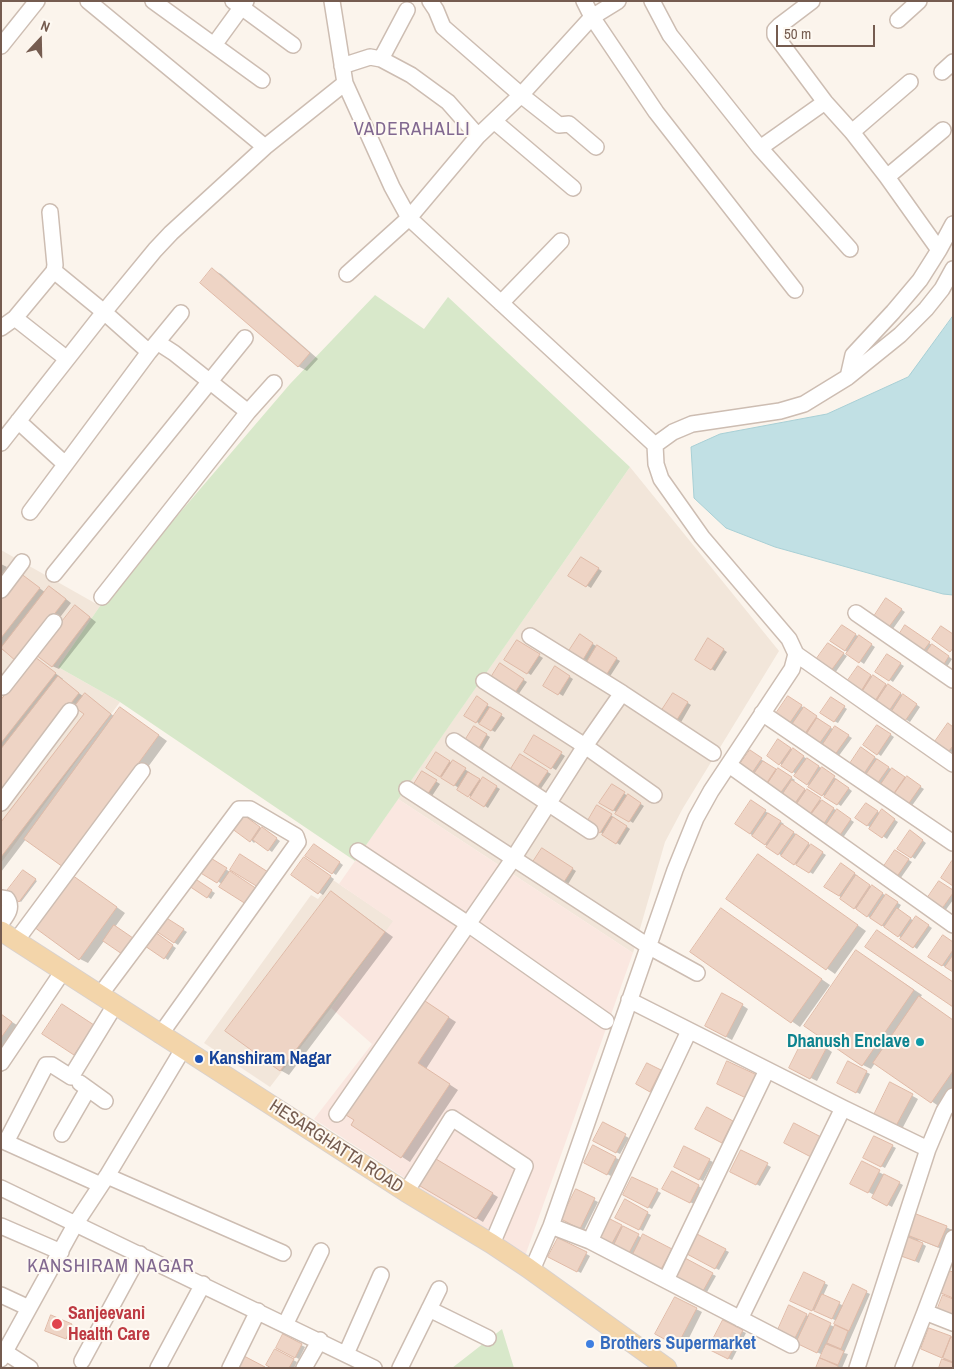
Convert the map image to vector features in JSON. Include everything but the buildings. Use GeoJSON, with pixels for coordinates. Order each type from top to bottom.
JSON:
{"type":"FeatureCollection","features":[{"type":"Feature","properties":{"kind":"main road","name":"HESARGHATTA ROAD"},"geometry":{"type":"LineString","coordinates":[[8,936],[406,1192],[532,1270],[667,1368]]}},
{"type":"Feature","properties":{"kind":"street"},"geometry":{"type":"LineString","coordinates":[[1,46],[37,1]]}},
{"type":"Feature","properties":{"kind":"street"},"geometry":{"type":"LineString","coordinates":[[88,1],[265,147]]}},
{"type":"Feature","properties":{"kind":"street"},"geometry":{"type":"LineString","coordinates":[[153,1],[262,80]]}},
{"type":"Feature","properties":{"kind":"street"},"geometry":{"type":"LineString","coordinates":[[319,1],[333,6],[346,83],[392,187],[409,218],[655,445],[656,464],[661,479],[702,537],[789,639],[796,654],[953,764]]}},
{"type":"Feature","properties":{"kind":"street"},"geometry":{"type":"LineString","coordinates":[[430,1],[443,27],[521,95],[559,125],[569,124],[596,147]]}},
{"type":"Feature","properties":{"kind":"street"},"geometry":{"type":"LineString","coordinates":[[584,1],[592,17],[656,112],[795,290]]}},
{"type":"Feature","properties":{"kind":"street"},"geometry":{"type":"LineString","coordinates":[[346,274],[409,218],[478,136],[521,95],[592,17],[618,1]]}},
{"type":"Feature","properties":{"kind":"street"},"geometry":{"type":"LineString","coordinates":[[652,1],[670,35],[760,148],[850,249]]}},
{"type":"Feature","properties":{"kind":"street"},"geometry":{"type":"LineString","coordinates":[[812,1],[779,26],[775,30],[775,35],[825,102],[852,132],[887,177],[939,250]]}},
{"type":"Feature","properties":{"kind":"street"},"geometry":{"type":"LineString","coordinates":[[898,20],[920,1]]}},
{"type":"Feature","properties":{"kind":"street"},"geometry":{"type":"LineString","coordinates":[[214,46],[240,3],[293,45]]}},
{"type":"Feature","properties":{"kind":"street"},"geometry":{"type":"LineString","coordinates":[[381,60],[407,10]]}},
{"type":"Feature","properties":{"kind":"street"},"geometry":{"type":"LineString","coordinates":[[342,66],[370,58],[381,60],[411,75],[448,102],[478,136]]}},
{"type":"Feature","properties":{"kind":"street"},"geometry":{"type":"LineString","coordinates":[[852,132],[910,82]]}},
{"type":"Feature","properties":{"kind":"street"},"geometry":{"type":"LineString","coordinates":[[1,443],[104,312],[171,233],[265,147],[346,83]]}},
{"type":"Feature","properties":{"kind":"street"},"geometry":{"type":"LineString","coordinates":[[760,148],[825,102]]}},
{"type":"Feature","properties":{"kind":"street"},"geometry":{"type":"LineString","coordinates":[[494,121],[573,188]]}},
{"type":"Feature","properties":{"kind":"street"},"geometry":{"type":"LineString","coordinates":[[887,177],[943,130]]}},
{"type":"Feature","properties":{"kind":"street"},"geometry":{"type":"LineString","coordinates":[[1,328],[15,318],[54,271],[50,212]]}},
{"type":"Feature","properties":{"kind":"street"},"geometry":{"type":"LineString","coordinates":[[848,377],[853,355],[915,286],[939,250],[953,224]]}},
{"type":"Feature","properties":{"kind":"street"},"geometry":{"type":"LineString","coordinates":[[501,303],[561,241]]}},
{"type":"Feature","properties":{"kind":"street"},"geometry":{"type":"LineString","coordinates":[[655,445],[673,432],[692,424],[780,411],[804,404],[848,377],[900,335],[926,309],[942,289],[953,269]]}},
{"type":"Feature","properties":{"kind":"street"},"geometry":{"type":"LineString","coordinates":[[54,271],[104,312],[153,347],[209,381],[248,412]]}},
{"type":"Feature","properties":{"kind":"street"},"geometry":{"type":"LineString","coordinates":[[30,512],[153,347],[181,313]]}},
{"type":"Feature","properties":{"kind":"street"},"geometry":{"type":"LineString","coordinates":[[15,318],[67,359]]}},
{"type":"Feature","properties":{"kind":"street"},"geometry":{"type":"LineString","coordinates":[[54,574],[245,338]]}},
{"type":"Feature","properties":{"kind":"street"},"geometry":{"type":"LineString","coordinates":[[102,597],[248,412],[274,384]]}},
{"type":"Feature","properties":{"kind":"street"},"geometry":{"type":"LineString","coordinates":[[18,422],[65,464]]}},
{"type":"Feature","properties":{"kind":"street"},"geometry":{"type":"LineString","coordinates":[[1,590],[22,562]]}},
{"type":"Feature","properties":{"kind":"street"},"geometry":{"type":"LineString","coordinates":[[856,613],[953,680]]}},
{"type":"Feature","properties":{"kind":"street"},"geometry":{"type":"LineString","coordinates":[[2,687],[54,622]]}},
{"type":"Feature","properties":{"kind":"street"},"geometry":{"type":"LineString","coordinates":[[530,636],[622,693],[713,753]]}},
{"type":"Feature","properties":{"kind":"street"},"geometry":{"type":"LineString","coordinates":[[532,1270],[551,1226],[675,870],[696,818],[711,791],[792,669],[796,654]]}},
{"type":"Feature","properties":{"kind":"street"},"geometry":{"type":"LineString","coordinates":[[484,681],[585,746],[654,795]]}},
{"type":"Feature","properties":{"kind":"street"},"geometry":{"type":"LineString","coordinates":[[336,1114],[513,858],[585,746],[622,693]]}},
{"type":"Feature","properties":{"kind":"street"},"geometry":{"type":"LineString","coordinates":[[1,803],[70,711]]}},
{"type":"Feature","properties":{"kind":"street"},"geometry":{"type":"LineString","coordinates":[[762,713],[953,843]]}},
{"type":"Feature","properties":{"kind":"street"},"geometry":{"type":"LineString","coordinates":[[454,741],[590,831]]}},
{"type":"Feature","properties":{"kind":"street"},"geometry":{"type":"LineString","coordinates":[[729,765],[953,925]]}},
{"type":"Feature","properties":{"kind":"street"},"geometry":{"type":"LineString","coordinates":[[8,936],[142,771]]}},
{"type":"Feature","properties":{"kind":"street"},"geometry":{"type":"LineString","coordinates":[[408,789],[648,946],[697,973]]}},
{"type":"Feature","properties":{"kind":"street"},"geometry":{"type":"LineString","coordinates":[[71,1078],[108,1000],[239,810],[250,809],[296,836],[298,842],[160,1035]]}},
{"type":"Feature","properties":{"kind":"street"},"geometry":{"type":"LineString","coordinates":[[358,851],[468,924],[606,1021]]}},
{"type":"Feature","properties":{"kind":"street"},"geometry":{"type":"LineString","coordinates":[[1,898],[7,899],[10,904],[9,912],[1,923]]}},
{"type":"Feature","properties":{"kind":"street"},"geometry":{"type":"LineString","coordinates":[[1,1063],[63,971]]}},
{"type":"Feature","properties":{"kind":"street"},"geometry":{"type":"LineString","coordinates":[[629,1000],[843,1108],[928,1148]]}},
{"type":"Feature","properties":{"kind":"street"},"geometry":{"type":"LineString","coordinates":[[590,1241],[689,1031]]}},
{"type":"Feature","properties":{"kind":"street"},"geometry":{"type":"LineString","coordinates":[[30,1368],[4,1347],[29,1308],[76,1223],[183,1049]]}},
{"type":"Feature","properties":{"kind":"street"},"geometry":{"type":"LineString","coordinates":[[105,1101],[52,1065],[46,1065],[4,1141],[283,1254]]}},
{"type":"Feature","properties":{"kind":"street"},"geometry":{"type":"LineString","coordinates":[[666,1280],[767,1070]]}},
{"type":"Feature","properties":{"kind":"street"},"geometry":{"type":"LineString","coordinates":[[62,1134],[88,1089]]}},
{"type":"Feature","properties":{"kind":"street"},"geometry":{"type":"LineString","coordinates":[[857,1368],[928,1148],[944,1111],[953,1096]]}},
{"type":"Feature","properties":{"kind":"street"},"geometry":{"type":"LineString","coordinates":[[740,1319],[843,1108]]}},
{"type":"Feature","properties":{"kind":"street"},"geometry":{"type":"LineString","coordinates":[[406,1192],[452,1118],[525,1166],[492,1244]]}},
{"type":"Feature","properties":{"kind":"street"},"geometry":{"type":"LineString","coordinates":[[1,1188],[285,1325],[320,1340],[369,1367]]}},
{"type":"Feature","properties":{"kind":"street"},"geometry":{"type":"LineString","coordinates":[[1,1226],[61,1252]]}},
{"type":"Feature","properties":{"kind":"street"},"geometry":{"type":"LineString","coordinates":[[551,1226],[590,1241],[791,1345]]}},
{"type":"Feature","properties":{"kind":"street"},"geometry":{"type":"LineString","coordinates":[[903,1368],[953,1238]]}},
{"type":"Feature","properties":{"kind":"street"},"geometry":{"type":"LineString","coordinates":[[285,1325],[321,1251]]}},
{"type":"Feature","properties":{"kind":"street"},"geometry":{"type":"LineString","coordinates":[[82,1361],[140,1254]]}},
{"type":"Feature","properties":{"kind":"street"},"geometry":{"type":"LineString","coordinates":[[346,1354],[381,1275]]}},
{"type":"Feature","properties":{"kind":"street"},"geometry":{"type":"LineString","coordinates":[[158,1368],[203,1284]]}},
{"type":"Feature","properties":{"kind":"street"},"geometry":{"type":"LineString","coordinates":[[400,1368],[439,1289]]}},
{"type":"Feature","properties":{"kind":"street"},"geometry":{"type":"LineString","coordinates":[[1,1296],[29,1308]]}},
{"type":"Feature","properties":{"kind":"street"},"geometry":{"type":"LineString","coordinates":[[429,1309],[488,1338]]}},
{"type":"Feature","properties":{"kind":"street"},"geometry":{"type":"LineString","coordinates":[[230,1368],[258,1311]]}},
{"type":"Feature","properties":{"kind":"street"},"geometry":{"type":"LineString","coordinates":[[925,1312],[953,1323]]}},
{"type":"Feature","properties":{"kind":"street"},"geometry":{"type":"LineString","coordinates":[[304,1368],[320,1340]]}},
{"type":"Feature","properties":{"kind":"shaded area"},"geometry":{"type":"Polygon","coordinates":[[[630,467],[779,651],[683,808],[665,842],[633,953],[398,799],[630,467]]]}},
{"type":"Feature","properties":{"kind":"shaded area"},"geometry":{"type":"Polygon","coordinates":[[[1,550],[100,606],[58,667],[120,702],[1,863],[1,550]]]}},
{"type":"Feature","properties":{"kind":"shaded area"},"geometry":{"type":"Polygon","coordinates":[[[398,799],[633,953],[525,1256],[314,1119],[372,1044],[331,1008],[393,921],[339,884],[398,799]]]}},
{"type":"Feature","properties":{"kind":"shaded area"},"geometry":{"type":"Polygon","coordinates":[[[333,880],[394,921],[331,1008],[270,1087],[204,1043],[311,895],[318,899],[333,880]]]}},
{"type":"Feature","properties":{"kind":"green space"},"geometry":{"type":"Polygon","coordinates":[[[375,295],[424,329],[448,297],[630,467],[355,861],[120,702],[58,667],[100,606],[290,384],[375,295]]]}},
{"type":"Feature","properties":{"kind":"green space"},"geometry":{"type":"Polygon","coordinates":[[[502,1329],[514,1368],[452,1368],[502,1329]]]}},
{"type":"Feature","properties":{"kind":"water"},"geometry":{"type":"Polygon","coordinates":[[[953,316],[953,595],[943,594],[775,547],[726,528],[694,498],[691,447],[720,434],[827,414],[908,377],[953,316]]]}},
{"type":"Feature","properties":{"kind":"place","name":"Dhanush Enclave"},"geometry":{"type":"Point","coordinates":[920,1042]}},
{"type":"Feature","properties":{"kind":"place","name":"Kanshiram Nagar"},"geometry":{"type":"Point","coordinates":[199,1059]}},
{"type":"Feature","properties":{"kind":"place","name":"Sanjeevani Health Care"},"geometry":{"type":"Point","coordinates":[57,1324]}},
{"type":"Feature","properties":{"kind":"place","name":"Brothers Supermarket"},"geometry":{"type":"Point","coordinates":[590,1344]}},
{"type":"Feature","properties":{"kind":"district","name":"VADERAHALLI"},"geometry":{"type":"Point","coordinates":[412,130]}},
{"type":"Feature","properties":{"kind":"district","name":"KANSHIRAM NAGAR"},"geometry":{"type":"Point","coordinates":[111,1267]}}]}
